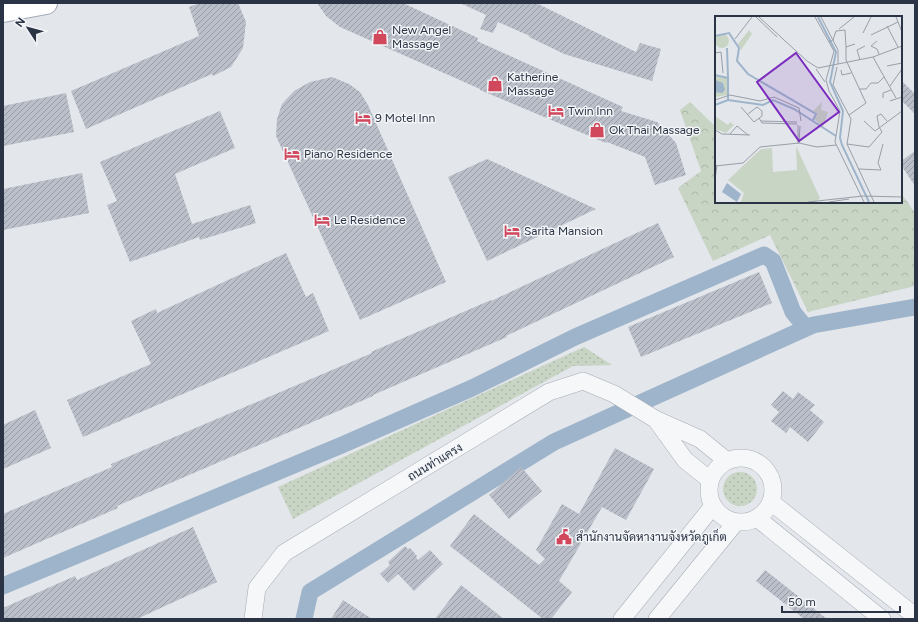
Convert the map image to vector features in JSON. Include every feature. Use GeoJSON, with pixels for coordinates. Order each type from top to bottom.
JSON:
{"type":"FeatureCollection","features":[{"type":"Feature","properties":{"kind":"main road"},"geometry":{"type":"LineString","coordinates":[[3,11],[46,3]]}},
{"type":"Feature","properties":{"kind":"street","name":"ถนนท่าแครง"},"geometry":{"type":"LineString","coordinates":[[253,619],[258,588],[284,553],[548,392],[583,381],[614,394],[655,419],[700,439],[727,461]]}},
{"type":"Feature","properties":{"kind":"street","name":"ถนนท่าแครง"},"geometry":{"type":"LineString","coordinates":[[655,419],[685,460],[710,480]]}},
{"type":"Feature","properties":{"kind":"street"},"geometry":{"type":"LineString","coordinates":[[736,458],[747,458],[758,462],[766,469],[771,478],[774,491],[771,502],[763,514],[746,522],[736,522],[722,516],[713,506],[710,493],[710,480],[720,466],[727,461],[736,458]]}},
{"type":"Feature","properties":{"kind":"street"},"geometry":{"type":"LineString","coordinates":[[771,502],[915,616]]}},
{"type":"Feature","properties":{"kind":"street"},"geometry":{"type":"LineString","coordinates":[[630,616],[713,506]]}},
{"type":"Feature","properties":{"kind":"street"},"geometry":{"type":"LineString","coordinates":[[757,518],[882,619]]}},
{"type":"Feature","properties":{"kind":"street"},"geometry":{"type":"LineString","coordinates":[[658,619],[736,522]]}},
{"type":"Feature","properties":{"kind":"green space"},"geometry":{"type":"Polygon","coordinates":[[[690,102],[715,126],[715,203],[902,203],[902,194],[915,213],[915,286],[808,312],[770,235],[713,261],[678,188],[701,171],[680,110],[690,102]]]}},
{"type":"Feature","properties":{"kind":"green space"},"geometry":{"type":"Polygon","coordinates":[[[584,347],[612,365],[573,366],[293,519],[278,487],[584,347]]]}},
{"type":"Feature","properties":{"kind":"green space"},"geometry":{"type":"Polygon","coordinates":[[[740,472],[752,477],[757,489],[752,501],[740,506],[728,501],[723,489],[728,477],[740,472]]]}},
{"type":"Feature","properties":{"kind":"building"},"geometry":{"type":"Polygon","coordinates":[[[200,3],[238,3],[246,22],[243,48],[231,67],[86,129],[71,91],[199,36],[189,7],[200,3]]]}},
{"type":"Feature","properties":{"kind":"building"},"geometry":{"type":"Polygon","coordinates":[[[317,3],[403,3],[478,38],[477,41],[623,107],[621,111],[657,122],[676,143],[686,175],[655,185],[645,157],[607,142],[606,143],[480,90],[340,27],[326,16],[317,3]]]}},
{"type":"Feature","properties":{"kind":"building"},"geometry":{"type":"Polygon","coordinates":[[[460,3],[536,3],[636,52],[640,43],[661,49],[652,81],[564,54],[529,37],[530,36],[498,22],[493,33],[480,29],[486,15],[460,3]]]}},
{"type":"Feature","properties":{"kind":"building"},"geometry":{"type":"Polygon","coordinates":[[[332,77],[349,84],[360,92],[368,105],[446,282],[360,320],[276,136],[277,119],[282,104],[294,91],[310,82],[332,77]]]}},
{"type":"Feature","properties":{"kind":"building"},"geometry":{"type":"Polygon","coordinates":[[[902,81],[915,94],[915,114],[902,101],[902,81]]]}},
{"type":"Feature","properties":{"kind":"building"},"geometry":{"type":"Polygon","coordinates":[[[66,93],[74,132],[3,146],[3,106],[66,93]]]}},
{"type":"Feature","properties":{"kind":"building"},"geometry":{"type":"Polygon","coordinates":[[[220,111],[235,148],[175,174],[192,224],[250,205],[256,223],[200,240],[199,237],[130,262],[107,205],[117,201],[100,162],[220,111]]]}},
{"type":"Feature","properties":{"kind":"building"},"geometry":{"type":"Polygon","coordinates":[[[915,151],[915,186],[902,166],[902,160],[915,151]]]}},
{"type":"Feature","properties":{"kind":"building"},"geometry":{"type":"Polygon","coordinates":[[[487,159],[596,209],[487,261],[448,177],[487,159]]]}},
{"type":"Feature","properties":{"kind":"building"},"geometry":{"type":"Polygon","coordinates":[[[82,173],[89,213],[3,230],[3,189],[82,173]]]}},
{"type":"Feature","properties":{"kind":"building"},"geometry":{"type":"Polygon","coordinates":[[[658,223],[674,257],[506,336],[507,337],[117,506],[118,508],[3,558],[3,514],[112,467],[111,464],[491,301],[658,223]]]}},
{"type":"Feature","properties":{"kind":"building"},"geometry":{"type":"Polygon","coordinates":[[[286,253],[306,297],[313,293],[329,331],[83,437],[67,400],[151,364],[131,321],[156,309],[157,313],[286,253]]]}},
{"type":"Feature","properties":{"kind":"building"},"geometry":{"type":"Polygon","coordinates":[[[759,272],[772,303],[641,357],[628,327],[759,272]]]}},
{"type":"Feature","properties":{"kind":"building"},"geometry":{"type":"Polygon","coordinates":[[[783,391],[793,399],[798,392],[815,405],[810,410],[824,422],[808,442],[790,427],[786,433],[771,421],[779,412],[771,405],[783,391]]]}},
{"type":"Feature","properties":{"kind":"building"},"geometry":{"type":"Polygon","coordinates":[[[35,410],[51,448],[3,469],[3,425],[35,410]]]}},
{"type":"Feature","properties":{"kind":"building"},"geometry":{"type":"Polygon","coordinates":[[[615,448],[654,469],[626,520],[602,507],[559,581],[572,592],[551,619],[543,619],[450,546],[474,514],[539,565],[545,559],[536,550],[562,504],[579,514],[615,448]]]}},
{"type":"Feature","properties":{"kind":"building"},"geometry":{"type":"Polygon","coordinates":[[[521,467],[542,491],[509,519],[489,495],[521,467]]]}},
{"type":"Feature","properties":{"kind":"building"},"geometry":{"type":"Polygon","coordinates":[[[193,527],[217,582],[137,619],[3,619],[3,608],[75,576],[77,580],[193,527]]]}},
{"type":"Feature","properties":{"kind":"building"},"geometry":{"type":"Polygon","coordinates":[[[405,546],[408,549],[410,548],[417,556],[416,557],[418,560],[430,550],[443,564],[414,591],[398,574],[388,583],[380,574],[390,565],[388,562],[405,546]]]}},
{"type":"Feature","properties":{"kind":"building"},"geometry":{"type":"Polygon","coordinates":[[[765,570],[827,619],[804,619],[756,581],[765,570]]]}},
{"type":"Feature","properties":{"kind":"building"},"geometry":{"type":"Polygon","coordinates":[[[461,585],[504,619],[435,619],[461,585]]]}},
{"type":"Feature","properties":{"kind":"building"},"geometry":{"type":"Polygon","coordinates":[[[343,600],[372,619],[331,619],[343,600]]]}},
{"type":"Feature","properties":{"kind":"waterway"},"geometry":{"type":"LineString","coordinates":[[3,586],[342,445],[472,388],[575,337],[764,255],[773,261],[793,312],[806,328]]}},
{"type":"Feature","properties":{"kind":"waterway"},"geometry":{"type":"LineString","coordinates":[[304,619],[310,592],[554,442],[813,325],[915,307]]}},
{"type":"Feature","properties":{"kind":"place","name":"New Angel Massage"},"geometry":{"type":"Point","coordinates":[380,37]}},
{"type":"Feature","properties":{"kind":"place","name":"Katherine Massage"},"geometry":{"type":"Point","coordinates":[495,84]}},
{"type":"Feature","properties":{"kind":"place","name":"Twin Inn"},"geometry":{"type":"Point","coordinates":[556,111]}},
{"type":"Feature","properties":{"kind":"place","name":"9 Motel Inn"},"geometry":{"type":"Point","coordinates":[363,118]}},
{"type":"Feature","properties":{"kind":"place","name":"Ok Thai Massage"},"geometry":{"type":"Point","coordinates":[597,130]}},
{"type":"Feature","properties":{"kind":"place","name":"Piano Residence"},"geometry":{"type":"Point","coordinates":[292,154]}},
{"type":"Feature","properties":{"kind":"place","name":"Le Residence"},"geometry":{"type":"Point","coordinates":[322,220]}},
{"type":"Feature","properties":{"kind":"place","name":"Sarita Mansion"},"geometry":{"type":"Point","coordinates":[512,231]}},
{"type":"Feature","properties":{"kind":"place","name":"สำนักงานจัดหางานจังหวัดภูเก็ต"},"geometry":{"type":"Point","coordinates":[564,537]}}]}
